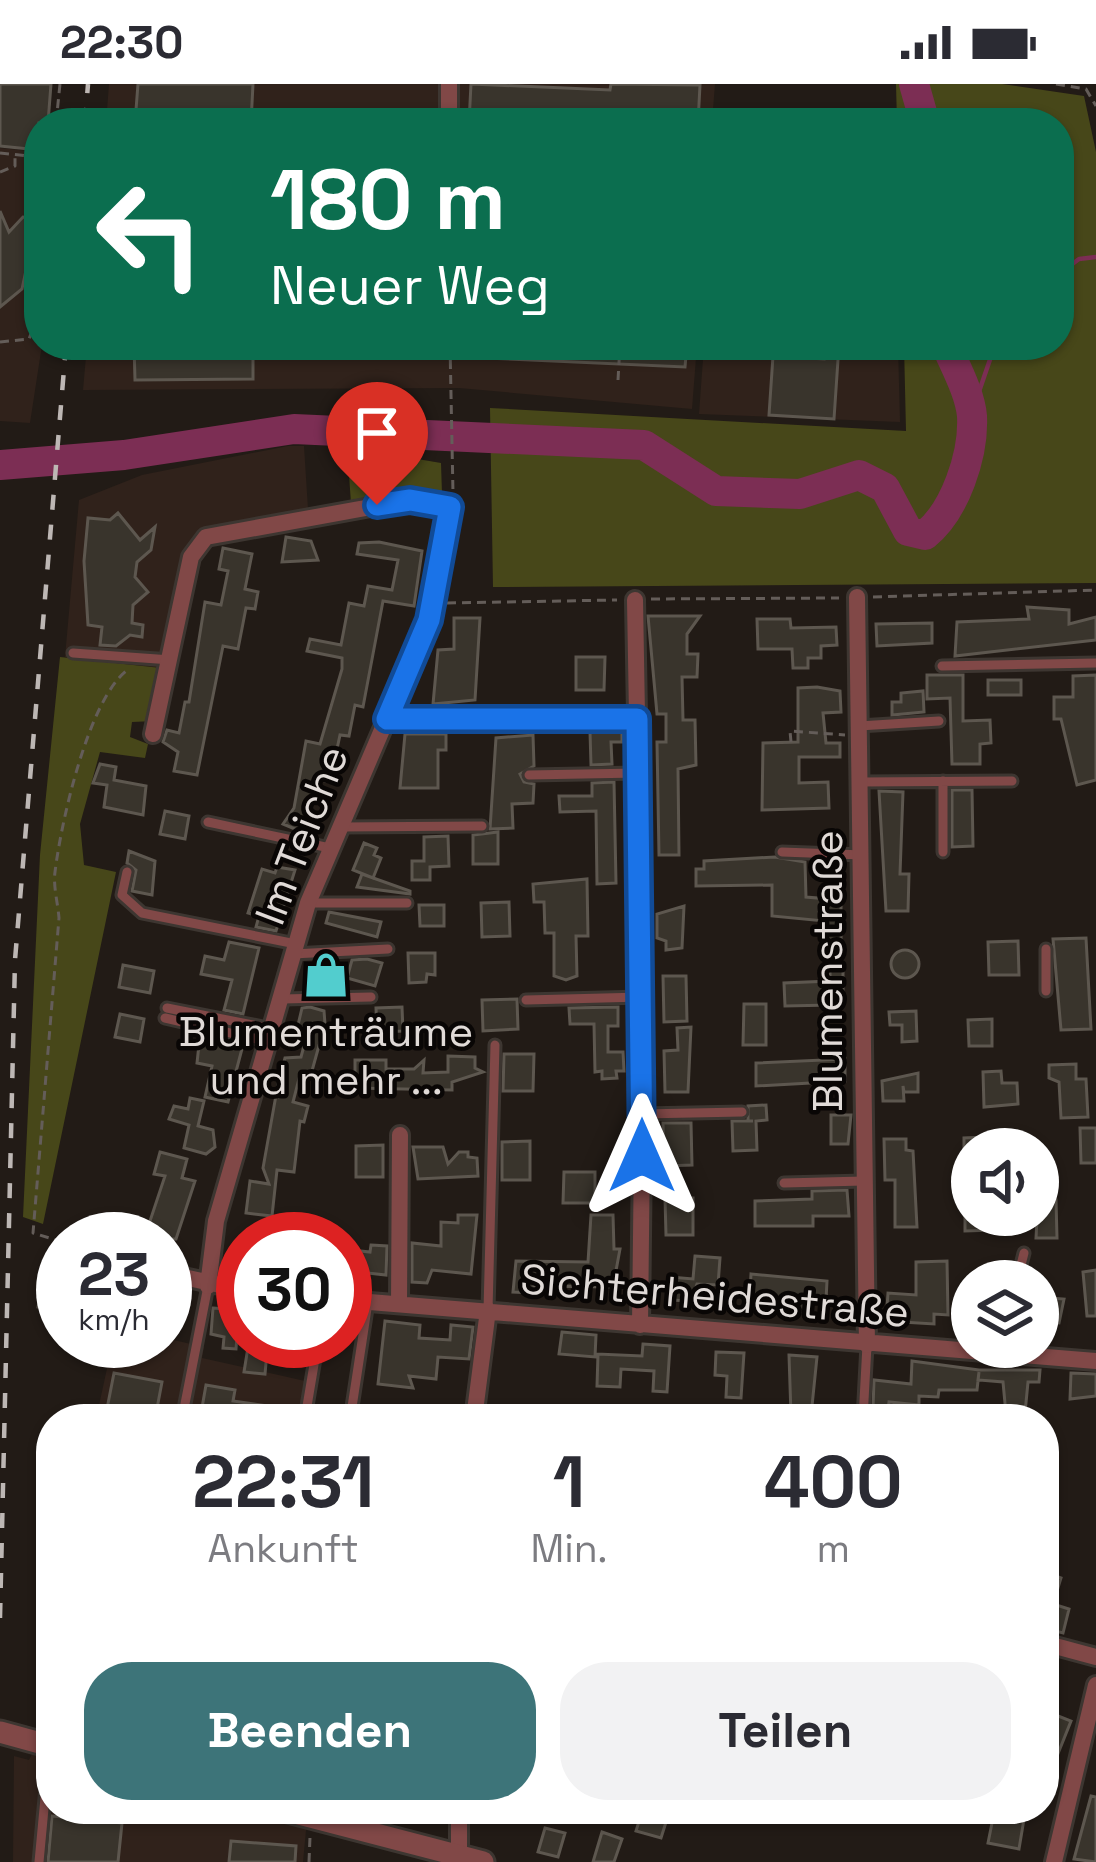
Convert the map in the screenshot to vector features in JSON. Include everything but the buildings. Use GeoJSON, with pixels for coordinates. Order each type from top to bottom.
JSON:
{"type":"FeatureCollection","features":[{"type":"Feature","properties":{"kind":"street"},"geometry":{"type":"LineString","coordinates":[[153,734],[191,557],[206,537],[410,500],[450,507]]}},
{"type":"Feature","properties":{"kind":"street","name":"Im Teiche"},"geometry":{"type":"LineString","coordinates":[[208,1286],[216,1221],[308,903],[429,620],[450,507]]}},
{"type":"Feature","properties":{"kind":"street","name":"Blumenstraße"},"geometry":{"type":"LineString","coordinates":[[857,597],[867,1345]]}},
{"type":"Feature","properties":{"kind":"street"},"geometry":{"type":"LineString","coordinates":[[634,600],[642,997],[640,1324]]}},
{"type":"Feature","properties":{"kind":"street"},"geometry":{"type":"LineString","coordinates":[[387,719],[637,719]]}},
{"type":"Feature","properties":{"kind":"street"},"geometry":{"type":"LineString","coordinates":[[399,1304],[400,1135]]}},
{"type":"Feature","properties":{"kind":"street"},"geometry":{"type":"LineString","coordinates":[[192,1281],[216,1287]]}},
{"type":"Feature","properties":{"kind":"street","name":"Sichterheidestraße"},"geometry":{"type":"LineString","coordinates":[[372,1302],[951,1349]]}},
{"type":"Feature","properties":{"kind":"street"},"geometry":{"type":"LineString","coordinates":[[476,1404],[488,1310]]}},
{"type":"Feature","properties":{"kind":"street","name":"Sichterheidestraße"},"geometry":{"type":"LineString","coordinates":[[1059,1357],[1096,1361]]}},
{"type":"Feature","properties":{"kind":"street"},"geometry":{"type":"LineString","coordinates":[[1059,1647],[1096,1657]]}},
{"type":"Feature","properties":{"kind":"street"},"geometry":{"type":"LineString","coordinates":[[1054,1862],[1096,1685]]}},
{"type":"Feature","properties":{"kind":"street"},"geometry":{"type":"LineString","coordinates":[[0,1732],[36,1742]]}},
{"type":"Feature","properties":{"kind":"street"},"geometry":{"type":"LineString","coordinates":[[335,1824],[483,1862]]}},
{"type":"Feature","properties":{"kind":"street"},"geometry":{"type":"LineString","coordinates":[[459,1824],[459,1855]]}},
{"type":"Feature","properties":{"kind":"lane"},"geometry":{"type":"LineString","coordinates":[[73,653],[171,660]]}},
{"type":"Feature","properties":{"kind":"lane"},"geometry":{"type":"LineString","coordinates":[[942,666],[1096,663]]}},
{"type":"Feature","properties":{"kind":"lane"},"geometry":{"type":"LineString","coordinates":[[859,730],[939,721]]}},
{"type":"Feature","properties":{"kind":"lane"},"geometry":{"type":"LineString","coordinates":[[529,776],[638,773]]}},
{"type":"Feature","properties":{"kind":"lane"},"geometry":{"type":"LineString","coordinates":[[943,781],[943,852]]}},
{"type":"Feature","properties":{"kind":"lane"},"geometry":{"type":"LineString","coordinates":[[861,782],[1012,781]]}},
{"type":"Feature","properties":{"kind":"lane"},"geometry":{"type":"LineString","coordinates":[[208,822],[331,848]]}},
{"type":"Feature","properties":{"kind":"lane"},"geometry":{"type":"LineString","coordinates":[[340,827],[482,826]]}},
{"type":"Feature","properties":{"kind":"lane"},"geometry":{"type":"LineString","coordinates":[[782,852],[863,855]]}},
{"type":"Feature","properties":{"kind":"lane"},"geometry":{"type":"LineString","coordinates":[[127,872],[122,895],[142,913],[295,949],[388,949]]}},
{"type":"Feature","properties":{"kind":"lane"},"geometry":{"type":"LineString","coordinates":[[308,903],[407,903]]}},
{"type":"Feature","properties":{"kind":"lane"},"geometry":{"type":"LineString","coordinates":[[1046,949],[1046,991]]}},
{"type":"Feature","properties":{"kind":"lane"},"geometry":{"type":"LineString","coordinates":[[282,999],[371,997]]}},
{"type":"Feature","properties":{"kind":"lane"},"geometry":{"type":"LineString","coordinates":[[526,1000],[642,997]]}},
{"type":"Feature","properties":{"kind":"lane"},"geometry":{"type":"LineString","coordinates":[[166,1013],[272,1035]]}},
{"type":"Feature","properties":{"kind":"lane"},"geometry":{"type":"LineString","coordinates":[[488,1310],[495,1045]]}},
{"type":"Feature","properties":{"kind":"lane"},"geometry":{"type":"LineString","coordinates":[[642,1114],[742,1112]]}},
{"type":"Feature","properties":{"kind":"lane"},"geometry":{"type":"LineString","coordinates":[[784,1183],[865,1181]]}},
{"type":"Feature","properties":{"kind":"lane"},"geometry":{"type":"LineString","coordinates":[[1022,1260],[1024,1253]]}},
{"type":"Feature","properties":{"kind":"lane"},"geometry":{"type":"LineString","coordinates":[[185,1404],[208,1286]]}},
{"type":"Feature","properties":{"kind":"lane"},"geometry":{"type":"LineString","coordinates":[[864,1404],[867,1345]]}},
{"type":"Feature","properties":{"kind":"lane"},"geometry":{"type":"LineString","coordinates":[[308,1404],[314,1368]]}},
{"type":"Feature","properties":{"kind":"lane"},"geometry":{"type":"LineString","coordinates":[[352,1404],[358,1368]]}},
{"type":"Feature","properties":{"kind":"lane"},"geometry":{"type":"LineString","coordinates":[[39,1862],[43,1824]]}},
{"type":"Feature","properties":{"kind":"path"},"geometry":{"type":"LineString","coordinates":[[1056,84],[1086,89],[1096,106]]}},
{"type":"Feature","properties":{"kind":"path"},"geometry":{"type":"LineString","coordinates":[[0,153],[24,156]]}},
{"type":"Feature","properties":{"kind":"path"},"geometry":{"type":"LineString","coordinates":[[0,172],[13,168],[15,155]]}},
{"type":"Feature","properties":{"kind":"path"},"geometry":{"type":"LineString","coordinates":[[449,360],[450,507]]}},
{"type":"Feature","properties":{"kind":"path"},"geometry":{"type":"LineString","coordinates":[[618,380],[619,360]]}},
{"type":"Feature","properties":{"kind":"path"},"geometry":{"type":"LineString","coordinates":[[857,597],[1096,590]]}},
{"type":"Feature","properties":{"kind":"path"},"geometry":{"type":"LineString","coordinates":[[36,1234],[59,918],[54,874],[86,744],[113,682],[140,661]]}},
{"type":"Feature","properties":{"kind":"path"},"geometry":{"type":"LineString","coordinates":[[793,739],[790,731],[859,730]]}},
{"type":"Feature","properties":{"kind":"path"},"geometry":{"type":"LineString","coordinates":[[309,1862],[311,1824]]}},
{"type":"Feature","properties":{"kind":"shaded area"},"geometry":{"type":"Polygon","coordinates":[[[109,84],[715,84],[713,108],[107,108],[109,84]]]}},
{"type":"Feature","properties":{"kind":"shaded area"},"geometry":{"type":"Polygon","coordinates":[[[896,84],[1002,84],[1084,96],[1096,152],[1096,583],[493,587],[490,408],[906,431],[904,360],[1074,360],[1074,108],[897,108],[896,84]]]}},
{"type":"Feature","properties":{"kind":"shaded area"},"geometry":{"type":"Polygon","coordinates":[[[0,148],[24,150],[24,360],[40,360],[30,423],[0,421],[0,148]]]}},
{"type":"Feature","properties":{"kind":"shaded area"},"geometry":{"type":"Polygon","coordinates":[[[86,360],[696,360],[692,409],[459,388],[83,390],[86,360]]]}},
{"type":"Feature","properties":{"kind":"shaded area"},"geometry":{"type":"Polygon","coordinates":[[[703,360],[898,360],[900,422],[699,414],[703,360]]]}},
{"type":"Feature","properties":{"kind":"shaded area"},"geometry":{"type":"Polygon","coordinates":[[[304,446],[308,509],[198,534],[183,558],[161,668],[65,657],[79,500],[142,475],[304,446]]]}},
{"type":"Feature","properties":{"kind":"shaded area"},"geometry":{"type":"Polygon","coordinates":[[[347,447],[441,463],[442,494],[351,503],[347,447]]]}},
{"type":"Feature","properties":{"kind":"shaded area"},"geometry":{"type":"Polygon","coordinates":[[[60,657],[161,668],[154,721],[132,722],[130,737],[148,744],[145,758],[100,752],[80,824],[84,865],[116,872],[45,1212],[36,1212],[36,1222],[23,1217],[40,855],[60,657]]]}},
{"type":"Feature","properties":{"kind":"shaded area"},"geometry":{"type":"Polygon","coordinates":[[[192,1344],[204,1347],[202,1358],[216,1361],[216,1368],[247,1368],[305,1381],[302,1404],[99,1404],[107,1368],[192,1368],[192,1344]]]}},
{"type":"Feature","properties":{"kind":"shaded area"},"geometry":{"type":"Polygon","coordinates":[[[36,1731],[36,1824],[307,1824],[303,1862],[13,1862],[14,1756],[29,1760],[36,1731]]]}},
{"type":"Feature","properties":{"kind":"waterway"},"geometry":{"type":"LineString","coordinates":[[914,84],[921,108]]}},
{"type":"Feature","properties":{"kind":"waterway"},"geometry":{"type":"LineString","coordinates":[[1074,263],[1096,257]]}},
{"type":"Feature","properties":{"kind":"waterway"},"geometry":{"type":"LineString","coordinates":[[0,465],[124,455],[294,429],[644,445],[716,491],[800,494],[859,475],[885,488],[908,531],[925,535],[954,497],[972,431],[968,398],[953,360]]}},
{"type":"Feature","properties":{"kind":"waterway"},"geometry":{"type":"LineString","coordinates":[[972,412],[990,360]]}},
{"type":"Feature","properties":{"kind":"railway"},"geometry":{"type":"LineString","coordinates":[[86,108],[88,84]]}},
{"type":"Feature","properties":{"kind":"railway"},"geometry":{"type":"LineString","coordinates":[[0,1618],[15,960],[65,360]]}},
{"type":"Feature","properties":{"kind":"place","name":"Blumenträume und mehr ..."},"geometry":{"type":"Point","coordinates":[326,975]}},
{"type":"Feature","properties":{"kind":"route"},"geometry":{"type":"LineString","coordinates":[[377,505],[410,500],[450,507],[429,620],[387,719],[637,719],[642,1156]]}}]}
